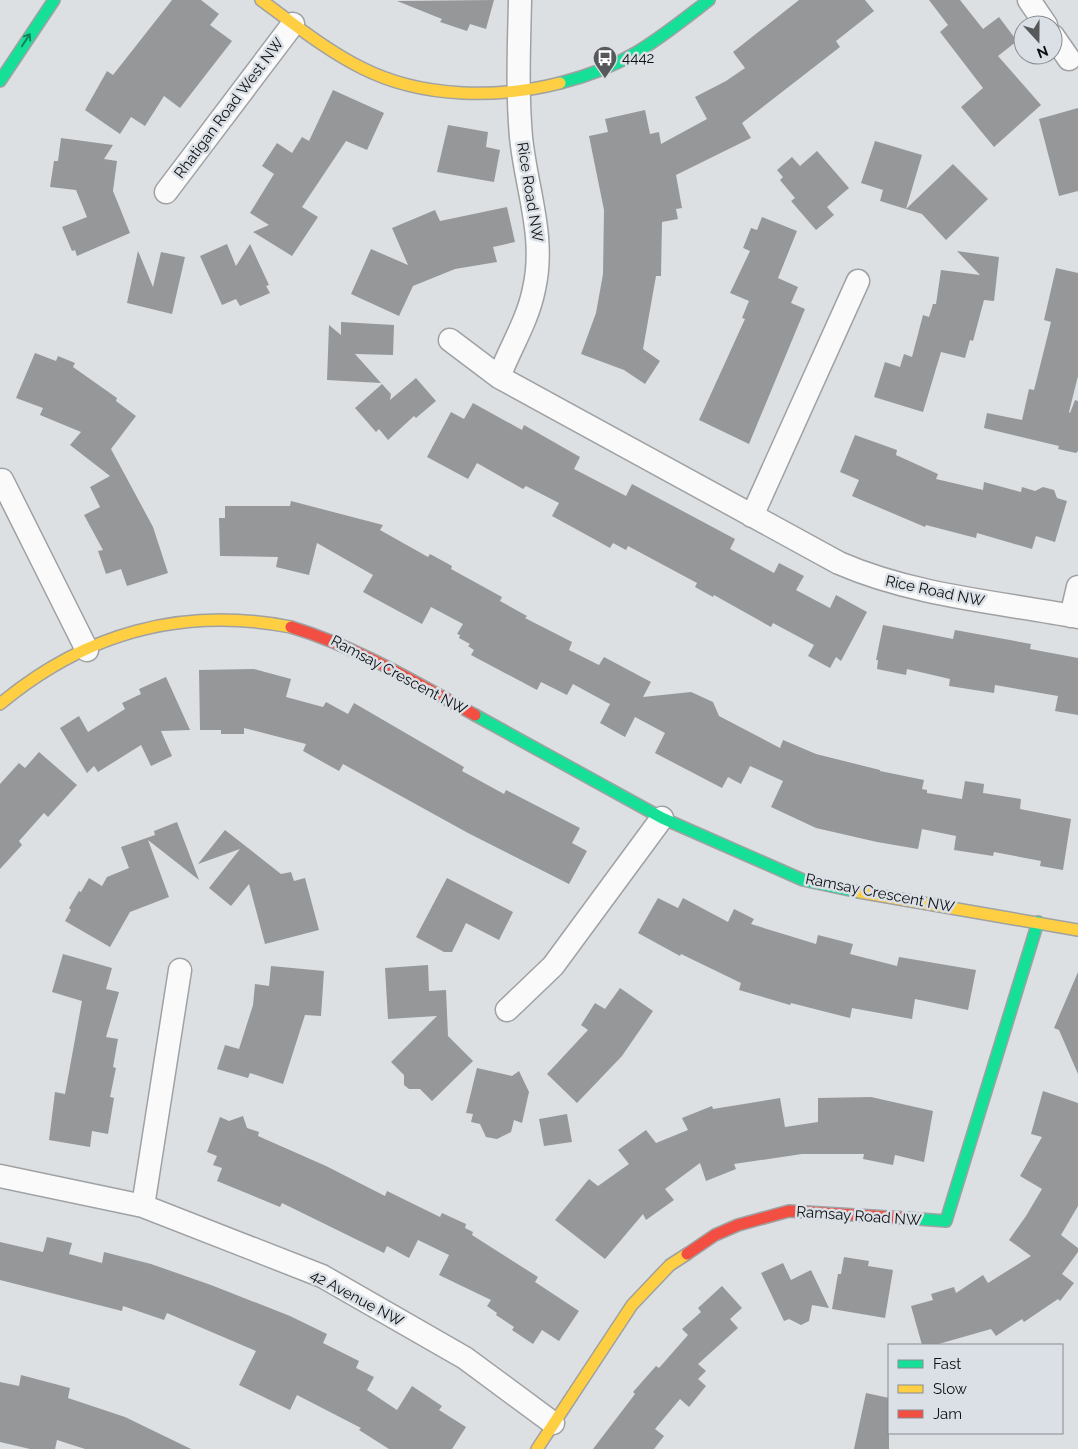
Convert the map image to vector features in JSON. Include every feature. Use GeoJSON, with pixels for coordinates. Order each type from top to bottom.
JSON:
{"type":"FeatureCollection","features":[{"type":"Feature","properties":{"kind":"street"},"geometry":{"type":"LineString","coordinates":[[0,81],[54,0]]}},
{"type":"Feature","properties":{"kind":"street","name":"Rhatigan Road West NW"},"geometry":{"type":"LineString","coordinates":[[261,0],[293,24],[370,72],[416,88],[477,92],[549,86],[583,77],[613,66],[643,51],[709,0]]}},
{"type":"Feature","properties":{"kind":"street","name":"Rice Road NW"},"geometry":{"type":"LineString","coordinates":[[499,377],[527,313],[535,288],[538,252],[536,220],[522,140],[517,90],[520,0]]}},
{"type":"Feature","properties":{"kind":"street"},"geometry":{"type":"LineString","coordinates":[[1029,0],[1039,15]]}},
{"type":"Feature","properties":{"kind":"street","name":"Rhatigan Road West NW"},"geometry":{"type":"LineString","coordinates":[[166,192],[293,24]]}},
{"type":"Feature","properties":{"kind":"street"},"geometry":{"type":"LineString","coordinates":[[1063,51],[1068,59]]}},
{"type":"Feature","properties":{"kind":"street"},"geometry":{"type":"LineString","coordinates":[[752,516],[858,281]]}},
{"type":"Feature","properties":{"kind":"street","name":"Rice Road NW"},"geometry":{"type":"LineString","coordinates":[[450,340],[499,377],[839,563],[889,583],[916,590],[1075,616],[1078,588]]}},
{"type":"Feature","properties":{"kind":"street"},"geometry":{"type":"LineString","coordinates":[[2,480],[87,650]]}},
{"type":"Feature","properties":{"kind":"street","name":"Ramsay Crescent NW"},"geometry":{"type":"LineString","coordinates":[[0,704],[38,676],[87,650],[141,629],[198,618],[255,619],[310,631],[361,653],[662,818],[804,880],[853,891],[1078,930]]}},
{"type":"Feature","properties":{"kind":"street"},"geometry":{"type":"LineString","coordinates":[[508,1010],[553,966],[662,818]]}},
{"type":"Feature","properties":{"kind":"street","name":"Ramsay Road NW"},"geometry":{"type":"LineString","coordinates":[[537,1449],[632,1305],[670,1265],[715,1235],[738,1225],[789,1211],[946,1222],[1038,922]]}},
{"type":"Feature","properties":{"kind":"street"},"geometry":{"type":"LineString","coordinates":[[143,1206],[180,970]]}},
{"type":"Feature","properties":{"kind":"street","name":"42 Avenue NW"},"geometry":{"type":"LineString","coordinates":[[0,1176],[143,1206],[322,1276],[465,1358],[553,1423]]}},
{"type":"Feature","properties":{"kind":"building"},"geometry":{"type":"Polygon","coordinates":[[[172,0],[201,0],[219,14],[210,25],[232,41],[180,108],[164,96],[145,126],[131,117],[120,134],[85,110],[107,71],[113,75],[172,0]]]}},
{"type":"Feature","properties":{"kind":"building"},"geometry":{"type":"Polygon","coordinates":[[[494,0],[486,29],[470,24],[467,31],[440,22],[442,19],[397,1],[494,0]]]}},
{"type":"Feature","properties":{"kind":"building"},"geometry":{"type":"Polygon","coordinates":[[[799,0],[865,0],[874,11],[836,41],[840,47],[742,123],[751,138],[676,175],[682,208],[676,209],[678,219],[662,222],[661,276],[656,276],[643,349],[660,361],[645,384],[624,370],[581,354],[596,313],[603,274],[604,210],[589,136],[608,132],[605,119],[645,110],[650,134],[659,132],[661,144],[707,119],[695,97],[726,81],[745,68],[733,52],[799,0]]]}},
{"type":"Feature","properties":{"kind":"building"},"geometry":{"type":"Polygon","coordinates":[[[929,0],[960,0],[983,29],[999,17],[1013,36],[1013,44],[998,56],[1041,105],[994,147],[961,107],[983,88],[940,32],[948,25],[929,0]]]}},
{"type":"Feature","properties":{"kind":"building"},"geometry":{"type":"Polygon","coordinates":[[[333,90],[384,113],[367,150],[346,141],[302,207],[318,217],[292,256],[253,232],[269,225],[250,213],[274,174],[262,166],[277,143],[292,153],[302,137],[309,141],[333,90]]]}},
{"type":"Feature","properties":{"kind":"building"},"geometry":{"type":"Polygon","coordinates":[[[1078,108],[1078,191],[1059,196],[1039,119],[1078,108]]]}},
{"type":"Feature","properties":{"kind":"building"},"geometry":{"type":"Polygon","coordinates":[[[448,125],[488,132],[486,147],[500,150],[494,182],[437,172],[448,125]]]}},
{"type":"Feature","properties":{"kind":"building"},"geometry":{"type":"Polygon","coordinates":[[[61,138],[113,145],[104,159],[117,161],[113,191],[130,233],[77,256],[75,250],[72,251],[62,227],[87,217],[76,190],[50,187],[54,161],[58,161],[61,138]]]}},
{"type":"Feature","properties":{"kind":"building"},"geometry":{"type":"Polygon","coordinates":[[[875,141],[922,155],[906,209],[953,164],[988,199],[946,240],[922,214],[880,201],[883,190],[861,183],[875,141]]]}},
{"type":"Feature","properties":{"kind":"building"},"geometry":{"type":"Polygon","coordinates":[[[817,151],[849,188],[827,207],[834,215],[816,230],[791,201],[795,198],[780,180],[783,177],[777,170],[792,157],[800,166],[817,151]]]}},
{"type":"Feature","properties":{"kind":"building"},"geometry":{"type":"Polygon","coordinates":[[[507,207],[515,242],[493,247],[497,262],[455,269],[413,286],[399,316],[351,294],[371,249],[408,265],[392,228],[435,210],[440,221],[507,207]]]}},
{"type":"Feature","properties":{"kind":"building"},"geometry":{"type":"Polygon","coordinates":[[[762,217],[797,231],[778,278],[798,287],[791,303],[805,309],[749,444],[699,420],[745,319],[742,318],[749,301],[730,293],[750,251],[743,248],[751,228],[757,230],[762,217]]]}},
{"type":"Feature","properties":{"kind":"building"},"geometry":{"type":"Polygon","coordinates":[[[227,244],[236,266],[250,244],[269,285],[266,286],[270,293],[240,306],[236,299],[222,305],[200,256],[227,244]]]}},
{"type":"Feature","properties":{"kind":"building"},"geometry":{"type":"Polygon","coordinates":[[[138,251],[153,287],[161,252],[185,257],[172,314],[127,303],[138,251]]]}},
{"type":"Feature","properties":{"kind":"building"},"geometry":{"type":"Polygon","coordinates":[[[957,251],[999,257],[994,301],[984,300],[973,341],[970,340],[965,358],[941,352],[923,412],[874,397],[885,362],[900,367],[904,354],[912,357],[923,315],[929,317],[933,304],[936,304],[941,270],[980,275],[957,251]]]}},
{"type":"Feature","properties":{"kind":"building"},"geometry":{"type":"Polygon","coordinates":[[[1056,268],[1078,273],[1078,376],[1069,412],[1075,400],[1078,401],[1078,451],[1076,453],[1058,449],[1059,446],[984,428],[987,413],[1022,420],[1029,389],[1034,390],[1051,322],[1044,320],[1056,268]]]}},
{"type":"Feature","properties":{"kind":"building"},"geometry":{"type":"Polygon","coordinates":[[[341,322],[394,325],[393,355],[355,354],[381,383],[327,380],[329,325],[341,335],[341,322]]]}},
{"type":"Feature","properties":{"kind":"building"},"geometry":{"type":"Polygon","coordinates":[[[35,353],[56,361],[58,356],[75,363],[73,367],[117,398],[116,401],[136,416],[111,449],[153,527],[168,573],[127,586],[121,569],[106,574],[98,551],[103,550],[84,515],[100,507],[90,487],[110,476],[70,445],[81,432],[40,415],[43,408],[16,398],[35,353]]]}},
{"type":"Feature","properties":{"kind":"building"},"geometry":{"type":"Polygon","coordinates":[[[416,378],[436,401],[416,418],[414,416],[388,440],[379,429],[376,432],[355,408],[382,384],[391,394],[390,400],[416,378]]]}},
{"type":"Feature","properties":{"kind":"building"},"geometry":{"type":"Polygon","coordinates":[[[473,403],[522,430],[524,425],[580,457],[574,469],[626,496],[632,484],[735,539],[730,549],[774,573],[779,563],[804,576],[796,590],[830,608],[836,595],[867,612],[841,661],[836,657],[830,668],[808,656],[814,645],[773,623],[771,627],[714,595],[713,597],[695,587],[697,583],[628,546],[626,550],[613,543],[610,548],[552,516],[559,503],[526,486],[523,489],[477,463],[468,479],[427,457],[451,412],[464,419],[473,403]]]}},
{"type":"Feature","properties":{"kind":"building"},"geometry":{"type":"Polygon","coordinates":[[[855,435],[897,450],[896,455],[938,474],[936,479],[983,490],[984,482],[1021,492],[1022,487],[1035,491],[1043,487],[1054,490],[1057,498],[1067,501],[1055,542],[1036,536],[1032,549],[977,533],[976,538],[926,525],[925,527],[852,496],[859,480],[840,472],[855,435]]]}},
{"type":"Feature","properties":{"kind":"building"},"geometry":{"type":"Polygon","coordinates":[[[291,501],[383,525],[380,530],[428,557],[430,554],[452,566],[451,569],[502,597],[500,601],[527,616],[525,618],[572,642],[569,650],[599,665],[604,657],[651,682],[643,697],[691,692],[713,702],[719,716],[780,748],[783,740],[816,754],[880,771],[924,780],[922,789],[927,790],[927,793],[962,799],[965,781],[984,784],[983,793],[1021,799],[1020,809],[1071,819],[1063,870],[1040,866],[1041,861],[994,852],[993,856],[954,850],[956,836],[922,829],[918,849],[816,828],[771,807],[783,781],[750,766],[741,784],[728,777],[722,788],[655,753],[665,733],[635,717],[625,737],[600,723],[610,704],[573,684],[567,695],[541,682],[537,690],[471,655],[474,650],[468,646],[470,644],[459,638],[460,635],[457,634],[463,624],[431,607],[422,624],[363,592],[373,575],[317,543],[309,575],[276,567],[278,557],[220,556],[219,518],[225,518],[225,506],[290,506],[291,501]]]}},
{"type":"Feature","properties":{"kind":"building"},"geometry":{"type":"Polygon","coordinates":[[[883,625],[953,639],[955,630],[1031,644],[1030,649],[1078,658],[1078,715],[1055,711],[1058,696],[995,685],[994,693],[949,686],[950,679],[907,669],[906,675],[877,669],[878,660],[876,660],[883,625]]]}},
{"type":"Feature","properties":{"kind":"building"},"geometry":{"type":"Polygon","coordinates":[[[254,669],[291,679],[286,697],[323,707],[326,702],[348,714],[354,703],[464,767],[462,771],[504,794],[506,790],[580,828],[572,843],[587,851],[569,884],[468,833],[343,764],[339,771],[303,751],[306,744],[244,728],[244,734],[221,734],[221,730],[200,730],[199,670],[254,669]]]}},
{"type":"Feature","properties":{"kind":"building"},"geometry":{"type":"Polygon","coordinates":[[[166,677],[190,730],[161,731],[172,756],[151,766],[141,745],[98,772],[94,766],[87,773],[60,728],[79,716],[88,732],[125,709],[122,703],[141,694],[139,689],[166,677]]]}},
{"type":"Feature","properties":{"kind":"building"},"geometry":{"type":"Polygon","coordinates":[[[39,752],[77,785],[48,817],[44,813],[19,841],[22,845],[0,869],[0,784],[19,763],[25,768],[39,752]]]}},
{"type":"Feature","properties":{"kind":"building"},"geometry":{"type":"Polygon","coordinates":[[[177,822],[199,880],[148,840],[169,897],[130,912],[110,947],[65,921],[71,910],[69,908],[89,878],[102,886],[107,877],[129,868],[121,847],[155,835],[154,831],[177,822]]]}},
{"type":"Feature","properties":{"kind":"building"},"geometry":{"type":"Polygon","coordinates":[[[225,830],[281,874],[291,872],[294,881],[305,878],[319,930],[265,944],[249,884],[231,906],[209,888],[240,849],[198,864],[225,830]]]}},
{"type":"Feature","properties":{"kind":"building"},"geometry":{"type":"Polygon","coordinates":[[[447,878],[513,912],[499,940],[466,923],[452,952],[444,952],[416,937],[447,878]]]}},
{"type":"Feature","properties":{"kind":"building"},"geometry":{"type":"Polygon","coordinates":[[[658,898],[678,908],[683,898],[728,922],[734,909],[754,919],[751,924],[816,944],[818,935],[853,944],[850,954],[897,966],[899,957],[976,970],[968,1010],[915,999],[912,1019],[852,1008],[850,1018],[791,1003],[790,1005],[739,990],[741,983],[681,954],[680,956],[638,933],[658,898]]]}},
{"type":"Feature","properties":{"kind":"building"},"geometry":{"type":"Polygon","coordinates":[[[63,954],[112,968],[106,989],[119,992],[106,1037],[118,1039],[113,1067],[116,1068],[110,1097],[114,1098],[108,1134],[92,1131],[90,1147],[49,1140],[55,1092],[65,1094],[82,1001],[52,992],[63,954]]]}},
{"type":"Feature","properties":{"kind":"building"},"geometry":{"type":"Polygon","coordinates":[[[428,965],[429,991],[446,990],[448,1036],[473,1061],[432,1101],[420,1089],[409,1089],[404,1085],[404,1075],[391,1062],[437,1016],[388,1019],[385,968],[428,965]]]}},
{"type":"Feature","properties":{"kind":"building"},"geometry":{"type":"Polygon","coordinates":[[[271,966],[324,971],[321,1016],[305,1015],[283,1084],[250,1073],[248,1078],[217,1069],[225,1045],[239,1049],[253,1005],[255,984],[269,986],[271,966]]]}},
{"type":"Feature","properties":{"kind":"building"},"geometry":{"type":"Polygon","coordinates":[[[1078,972],[1078,1074],[1059,1030],[1054,1028],[1078,972]]]}},
{"type":"Feature","properties":{"kind":"building"},"geometry":{"type":"Polygon","coordinates":[[[620,988],[653,1011],[622,1056],[577,1103],[547,1074],[588,1030],[581,1025],[595,1003],[605,1009],[620,988]]]}},
{"type":"Feature","properties":{"kind":"building"},"geometry":{"type":"Polygon","coordinates":[[[477,1068],[512,1076],[519,1071],[529,1092],[522,1123],[514,1120],[511,1132],[497,1139],[486,1137],[480,1124],[471,1122],[473,1114],[466,1113],[477,1068]]]}},
{"type":"Feature","properties":{"kind":"building"},"geometry":{"type":"Polygon","coordinates":[[[1043,1091],[1078,1103],[1078,1206],[1061,1235],[1078,1248],[1078,1252],[1062,1274],[1074,1283],[1060,1301],[1058,1299],[1024,1322],[1022,1319],[996,1336],[991,1329],[938,1344],[922,1344],[911,1306],[933,1300],[931,1294],[954,1287],[956,1293],[983,1275],[988,1283],[1031,1256],[1009,1240],[1042,1189],[1020,1176],[1042,1137],[1031,1134],[1043,1091]]]}},
{"type":"Feature","properties":{"kind":"building"},"geometry":{"type":"Polygon","coordinates":[[[871,1097],[933,1111],[924,1162],[895,1155],[893,1165],[863,1159],[864,1154],[802,1154],[734,1164],[736,1169],[706,1181],[700,1163],[665,1189],[674,1200],[646,1220],[643,1214],[605,1259],[555,1220],[589,1179],[598,1186],[629,1164],[618,1150],[646,1130],[656,1143],[688,1130],[682,1118],[712,1106],[713,1109],[780,1098],[785,1127],[818,1122],[818,1098],[871,1097]]]}},
{"type":"Feature","properties":{"kind":"building"},"geometry":{"type":"Polygon","coordinates":[[[567,1114],[572,1142],[544,1146],[539,1119],[567,1114]]]}},
{"type":"Feature","properties":{"kind":"building"},"geometry":{"type":"Polygon","coordinates":[[[243,1116],[247,1128],[259,1132],[258,1136],[326,1166],[385,1196],[387,1191],[440,1217],[442,1213],[466,1224],[465,1228],[473,1232],[472,1235],[538,1277],[535,1282],[579,1311],[559,1341],[542,1330],[533,1344],[512,1330],[514,1327],[496,1315],[497,1313],[487,1306],[491,1300],[439,1275],[449,1255],[418,1240],[409,1258],[387,1246],[384,1253],[282,1203],[280,1207],[217,1181],[222,1168],[213,1165],[217,1156],[207,1152],[220,1117],[229,1121],[243,1116]]]}},
{"type":"Feature","properties":{"kind":"building"},"geometry":{"type":"Polygon","coordinates":[[[47,1237],[72,1243],[69,1254],[102,1263],[104,1252],[151,1264],[290,1316],[327,1334],[323,1343],[359,1361],[356,1368],[374,1377],[367,1390],[397,1410],[412,1386],[442,1406],[439,1410],[466,1427],[452,1449],[389,1449],[359,1430],[361,1428],[297,1395],[290,1410],[239,1385],[256,1351],[167,1313],[164,1320],[123,1306],[122,1311],[0,1280],[0,1242],[43,1252],[47,1237]]]}},
{"type":"Feature","properties":{"kind":"building"},"geometry":{"type":"Polygon","coordinates":[[[844,1257],[869,1261],[868,1266],[893,1270],[885,1318],[832,1309],[838,1274],[841,1274],[844,1257]]]}},
{"type":"Feature","properties":{"kind":"building"},"geometry":{"type":"Polygon","coordinates":[[[783,1263],[791,1280],[811,1270],[829,1308],[812,1305],[809,1321],[801,1325],[789,1319],[784,1321],[761,1273],[783,1263]]]}},
{"type":"Feature","properties":{"kind":"building"},"geometry":{"type":"Polygon","coordinates":[[[722,1286],[742,1308],[730,1319],[738,1328],[698,1364],[706,1371],[698,1379],[706,1386],[689,1407],[680,1399],[655,1429],[664,1436],[654,1449],[593,1449],[635,1394],[633,1392],[656,1366],[659,1368],[688,1335],[682,1329],[701,1312],[698,1308],[722,1286]]]}},
{"type":"Feature","properties":{"kind":"building"},"geometry":{"type":"Polygon","coordinates":[[[21,1375],[70,1388],[68,1398],[125,1417],[191,1449],[85,1449],[57,1440],[55,1449],[30,1449],[0,1442],[0,1382],[19,1386],[21,1375]]]}},
{"type":"Feature","properties":{"kind":"building"},"geometry":{"type":"Polygon","coordinates":[[[866,1393],[888,1398],[889,1449],[854,1449],[866,1393]]]}},
{"type":"Feature","properties":{"kind":"traffic: fast"},"geometry":{"type":"LineString","coordinates":[[0,81],[54,0]]}},
{"type":"Feature","properties":{"kind":"traffic: fast"},"geometry":{"type":"LineString","coordinates":[[560,83],[604,69],[623,60],[656,40],[709,0]]}},
{"type":"Feature","properties":{"kind":"traffic: fast"},"geometry":{"type":"LineString","coordinates":[[475,715],[662,818],[803,880],[859,892]]}},
{"type":"Feature","properties":{"kind":"traffic: fast"},"geometry":{"type":"LineString","coordinates":[[905,1218],[946,1221],[1038,922]]}},
{"type":"Feature","properties":{"kind":"traffic: slow"},"geometry":{"type":"LineString","coordinates":[[261,0],[310,36],[349,61],[385,78],[409,85],[460,93],[485,93],[511,92],[560,83]]}},
{"type":"Feature","properties":{"kind":"traffic: slow"},"geometry":{"type":"LineString","coordinates":[[0,704],[32,679],[66,659],[101,643],[137,631],[174,623],[212,620],[251,621],[291,627]]}},
{"type":"Feature","properties":{"kind":"traffic: slow"},"geometry":{"type":"LineString","coordinates":[[859,892],[1078,930]]}},
{"type":"Feature","properties":{"kind":"traffic: slow"},"geometry":{"type":"LineString","coordinates":[[537,1449],[632,1305],[670,1265],[687,1254]]}},
{"type":"Feature","properties":{"kind":"traffic: jam"},"geometry":{"type":"LineString","coordinates":[[291,627],[362,655],[475,715]]}},
{"type":"Feature","properties":{"kind":"traffic: jam"},"geometry":{"type":"LineString","coordinates":[[687,1254],[715,1235],[738,1225],[789,1211],[905,1218]]}},
{"type":"Feature","properties":{"kind":"place","name":"4442"},"geometry":{"type":"Point","coordinates":[605,79]}}]}
